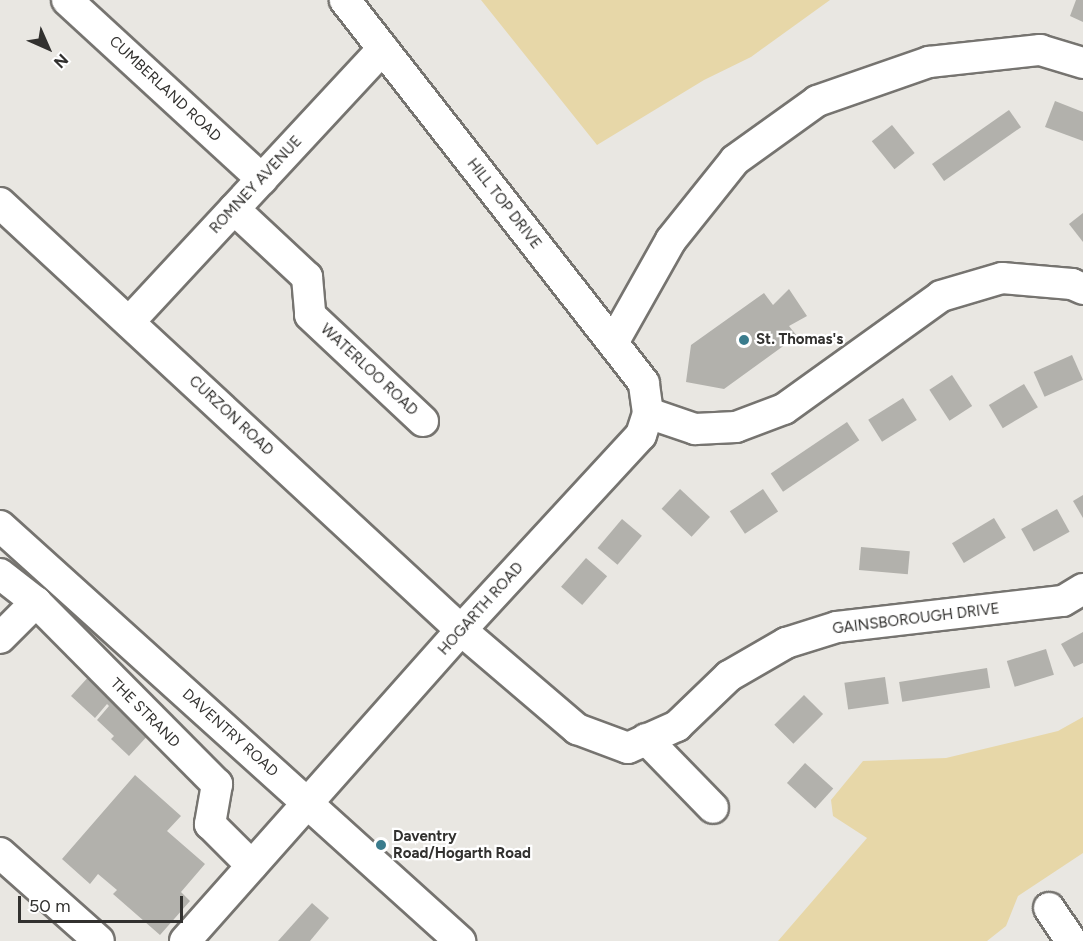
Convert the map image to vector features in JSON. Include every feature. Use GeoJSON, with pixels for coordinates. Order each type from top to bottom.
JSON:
{"type":"FeatureCollection","features":[{"type":"Feature","properties":{"kind":"street","name":"CUMBERLAND ROAD"},"geometry":{"type":"LineString","coordinates":[[67,0],[262,179]]}},
{"type":"Feature","properties":{"kind":"street","name":"HILL TOP DRIVE"},"geometry":{"type":"LineString","coordinates":[[345,0],[644,383],[648,413]]}},
{"type":"Feature","properties":{"kind":"street","name":"ROMNEY AVENUE"},"geometry":{"type":"LineString","coordinates":[[129,322],[383,49]]}},
{"type":"Feature","properties":{"kind":"street"},"geometry":{"type":"LineString","coordinates":[[613,344],[671,240],[735,160],[818,101],[929,62],[1041,50],[1083,63]]}},
{"type":"Feature","properties":{"kind":"street","name":"CURZON ROAD"},"geometry":{"type":"LineString","coordinates":[[0,203],[461,630]]}},
{"type":"Feature","properties":{"kind":"street","name":"WATERLOO ROAD"},"geometry":{"type":"LineString","coordinates":[[234,209],[307,277],[310,315],[423,421]]}},
{"type":"Feature","properties":{"kind":"street"},"geometry":{"type":"LineString","coordinates":[[648,413],[695,429],[736,427],[784,409],[941,296],[1002,278],[1072,284],[1083,289]]}},
{"type":"Feature","properties":{"kind":"street","name":"HOGARTH ROAD"},"geometry":{"type":"LineString","coordinates":[[185,941],[461,630],[641,435],[648,413]]}},
{"type":"Feature","properties":{"kind":"street","name":"DAVENTRY ROAD"},"geometry":{"type":"LineString","coordinates":[[0,526],[460,941]]}},
{"type":"Feature","properties":{"kind":"street","name":"THE STRAND"},"geometry":{"type":"LineString","coordinates":[[0,574],[36,602],[217,784],[210,824],[252,866]]}},
{"type":"Feature","properties":{"kind":"street","name":"GAINSBOROUGH DRIVE"},"geometry":{"type":"LineString","coordinates":[[461,630],[577,729],[628,748],[676,726],[729,676],[786,643],[837,627],[1063,601],[1083,589]]}},
{"type":"Feature","properties":{"kind":"street"},"geometry":{"type":"LineString","coordinates":[[0,638],[36,602]]}},
{"type":"Feature","properties":{"kind":"street"},"geometry":{"type":"LineString","coordinates":[[646,739],[713,808]]}},
{"type":"Feature","properties":{"kind":"street"},"geometry":{"type":"LineString","coordinates":[[0,853],[99,941]]}},
{"type":"Feature","properties":{"kind":"street"},"geometry":{"type":"LineString","coordinates":[[1049,908],[1071,941]]}},
{"type":"Feature","properties":{"kind":"shaded area"},"geometry":{"type":"Polygon","coordinates":[[[481,0],[830,0],[751,57],[704,80],[597,145],[481,0]]]}},
{"type":"Feature","properties":{"kind":"shaded area"},"geometry":{"type":"Polygon","coordinates":[[[1083,717],[1083,853],[1018,896],[1006,926],[987,941],[778,941],[867,838],[833,816],[831,800],[863,761],[946,758],[1058,731],[1083,717]]]}},
{"type":"Feature","properties":{"kind":"building"},"geometry":{"type":"Polygon","coordinates":[[[1076,0],[1083,0],[1083,22],[1070,16],[1076,0]]]}},
{"type":"Feature","properties":{"kind":"building"},"geometry":{"type":"Polygon","coordinates":[[[1055,101],[1083,112],[1083,141],[1045,127],[1055,101]]]}},
{"type":"Feature","properties":{"kind":"building"},"geometry":{"type":"Polygon","coordinates":[[[1009,110],[1021,127],[944,181],[932,164],[1009,110]]]}},
{"type":"Feature","properties":{"kind":"building"},"geometry":{"type":"Polygon","coordinates":[[[892,125],[915,153],[894,169],[872,141],[892,125]]]}},
{"type":"Feature","properties":{"kind":"building"},"geometry":{"type":"Polygon","coordinates":[[[1083,213],[1083,242],[1069,224],[1083,213]]]}},
{"type":"Feature","properties":{"kind":"building","name":"St. Thomas's"},"geometry":{"type":"Polygon","coordinates":[[[789,289],[807,316],[789,326],[797,336],[724,389],[686,382],[691,345],[764,293],[773,305],[789,289]]]}},
{"type":"Feature","properties":{"kind":"building"},"geometry":{"type":"Polygon","coordinates":[[[1072,355],[1083,380],[1045,397],[1034,372],[1072,355]]]}},
{"type":"Feature","properties":{"kind":"building"},"geometry":{"type":"Polygon","coordinates":[[[952,375],[972,406],[950,421],[929,390],[952,375]]]}},
{"type":"Feature","properties":{"kind":"building"},"geometry":{"type":"Polygon","coordinates":[[[1024,384],[1038,407],[1003,428],[989,405],[1024,384]]]}},
{"type":"Feature","properties":{"kind":"building"},"geometry":{"type":"Polygon","coordinates":[[[903,398],[917,420],[882,442],[868,420],[903,398]]]}},
{"type":"Feature","properties":{"kind":"building"},"geometry":{"type":"Polygon","coordinates":[[[847,422],[859,440],[783,492],[771,473],[847,422]]]}},
{"type":"Feature","properties":{"kind":"building"},"geometry":{"type":"Polygon","coordinates":[[[680,489],[710,517],[692,537],[662,509],[680,489]]]}},
{"type":"Feature","properties":{"kind":"building"},"geometry":{"type":"Polygon","coordinates":[[[763,489],[778,511],[745,534],[730,511],[763,489]]]}},
{"type":"Feature","properties":{"kind":"building"},"geometry":{"type":"Polygon","coordinates":[[[1083,495],[1083,518],[1073,501],[1083,495]]]}},
{"type":"Feature","properties":{"kind":"building"},"geometry":{"type":"Polygon","coordinates":[[[1057,509],[1070,532],[1034,552],[1021,529],[1057,509]]]}},
{"type":"Feature","properties":{"kind":"building"},"geometry":{"type":"Polygon","coordinates":[[[994,518],[1006,538],[964,563],[952,543],[994,518]]]}},
{"type":"Feature","properties":{"kind":"building"},"geometry":{"type":"Polygon","coordinates":[[[622,519],[642,536],[617,565],[598,548],[622,519]]]}},
{"type":"Feature","properties":{"kind":"building"},"geometry":{"type":"Polygon","coordinates":[[[861,547],[910,551],[908,574],[859,570],[861,547]]]}},
{"type":"Feature","properties":{"kind":"building"},"geometry":{"type":"Polygon","coordinates":[[[586,558],[607,576],[582,605],[561,587],[586,558]]]}},
{"type":"Feature","properties":{"kind":"building"},"geometry":{"type":"Polygon","coordinates":[[[1083,632],[1083,663],[1074,667],[1061,644],[1083,632]]]}},
{"type":"Feature","properties":{"kind":"building"},"geometry":{"type":"Polygon","coordinates":[[[1046,649],[1054,675],[1015,687],[1007,661],[1046,649]]]}},
{"type":"Feature","properties":{"kind":"building"},"geometry":{"type":"Polygon","coordinates":[[[987,668],[990,688],[902,702],[899,682],[987,668]]]}},
{"type":"Feature","properties":{"kind":"building"},"geometry":{"type":"Polygon","coordinates":[[[91,674],[151,732],[129,756],[111,739],[114,736],[97,720],[109,706],[107,704],[95,718],[71,696],[91,674]]]}},
{"type":"Feature","properties":{"kind":"building"},"geometry":{"type":"Polygon","coordinates":[[[885,677],[889,704],[848,709],[844,683],[885,677]]]}},
{"type":"Feature","properties":{"kind":"building"},"geometry":{"type":"Polygon","coordinates":[[[804,695],[823,714],[793,744],[774,725],[804,695]]]}},
{"type":"Feature","properties":{"kind":"building"},"geometry":{"type":"Polygon","coordinates":[[[805,763],[833,788],[815,808],[787,783],[805,763]]]}},
{"type":"Feature","properties":{"kind":"building"},"geometry":{"type":"Polygon","coordinates":[[[135,775],[181,816],[167,831],[205,864],[181,892],[190,901],[160,935],[113,894],[117,890],[98,874],[90,884],[62,859],[135,775]]]}},
{"type":"Feature","properties":{"kind":"building"},"geometry":{"type":"Polygon","coordinates":[[[312,903],[329,918],[310,941],[278,941],[312,903]]]}},
{"type":"Feature","properties":{"kind":"place","name":"St. Thomas's"},"geometry":{"type":"Point","coordinates":[744,340]}},
{"type":"Feature","properties":{"kind":"place","name":"Daventry Road/Hogarth Road"},"geometry":{"type":"Point","coordinates":[381,845]}}]}
